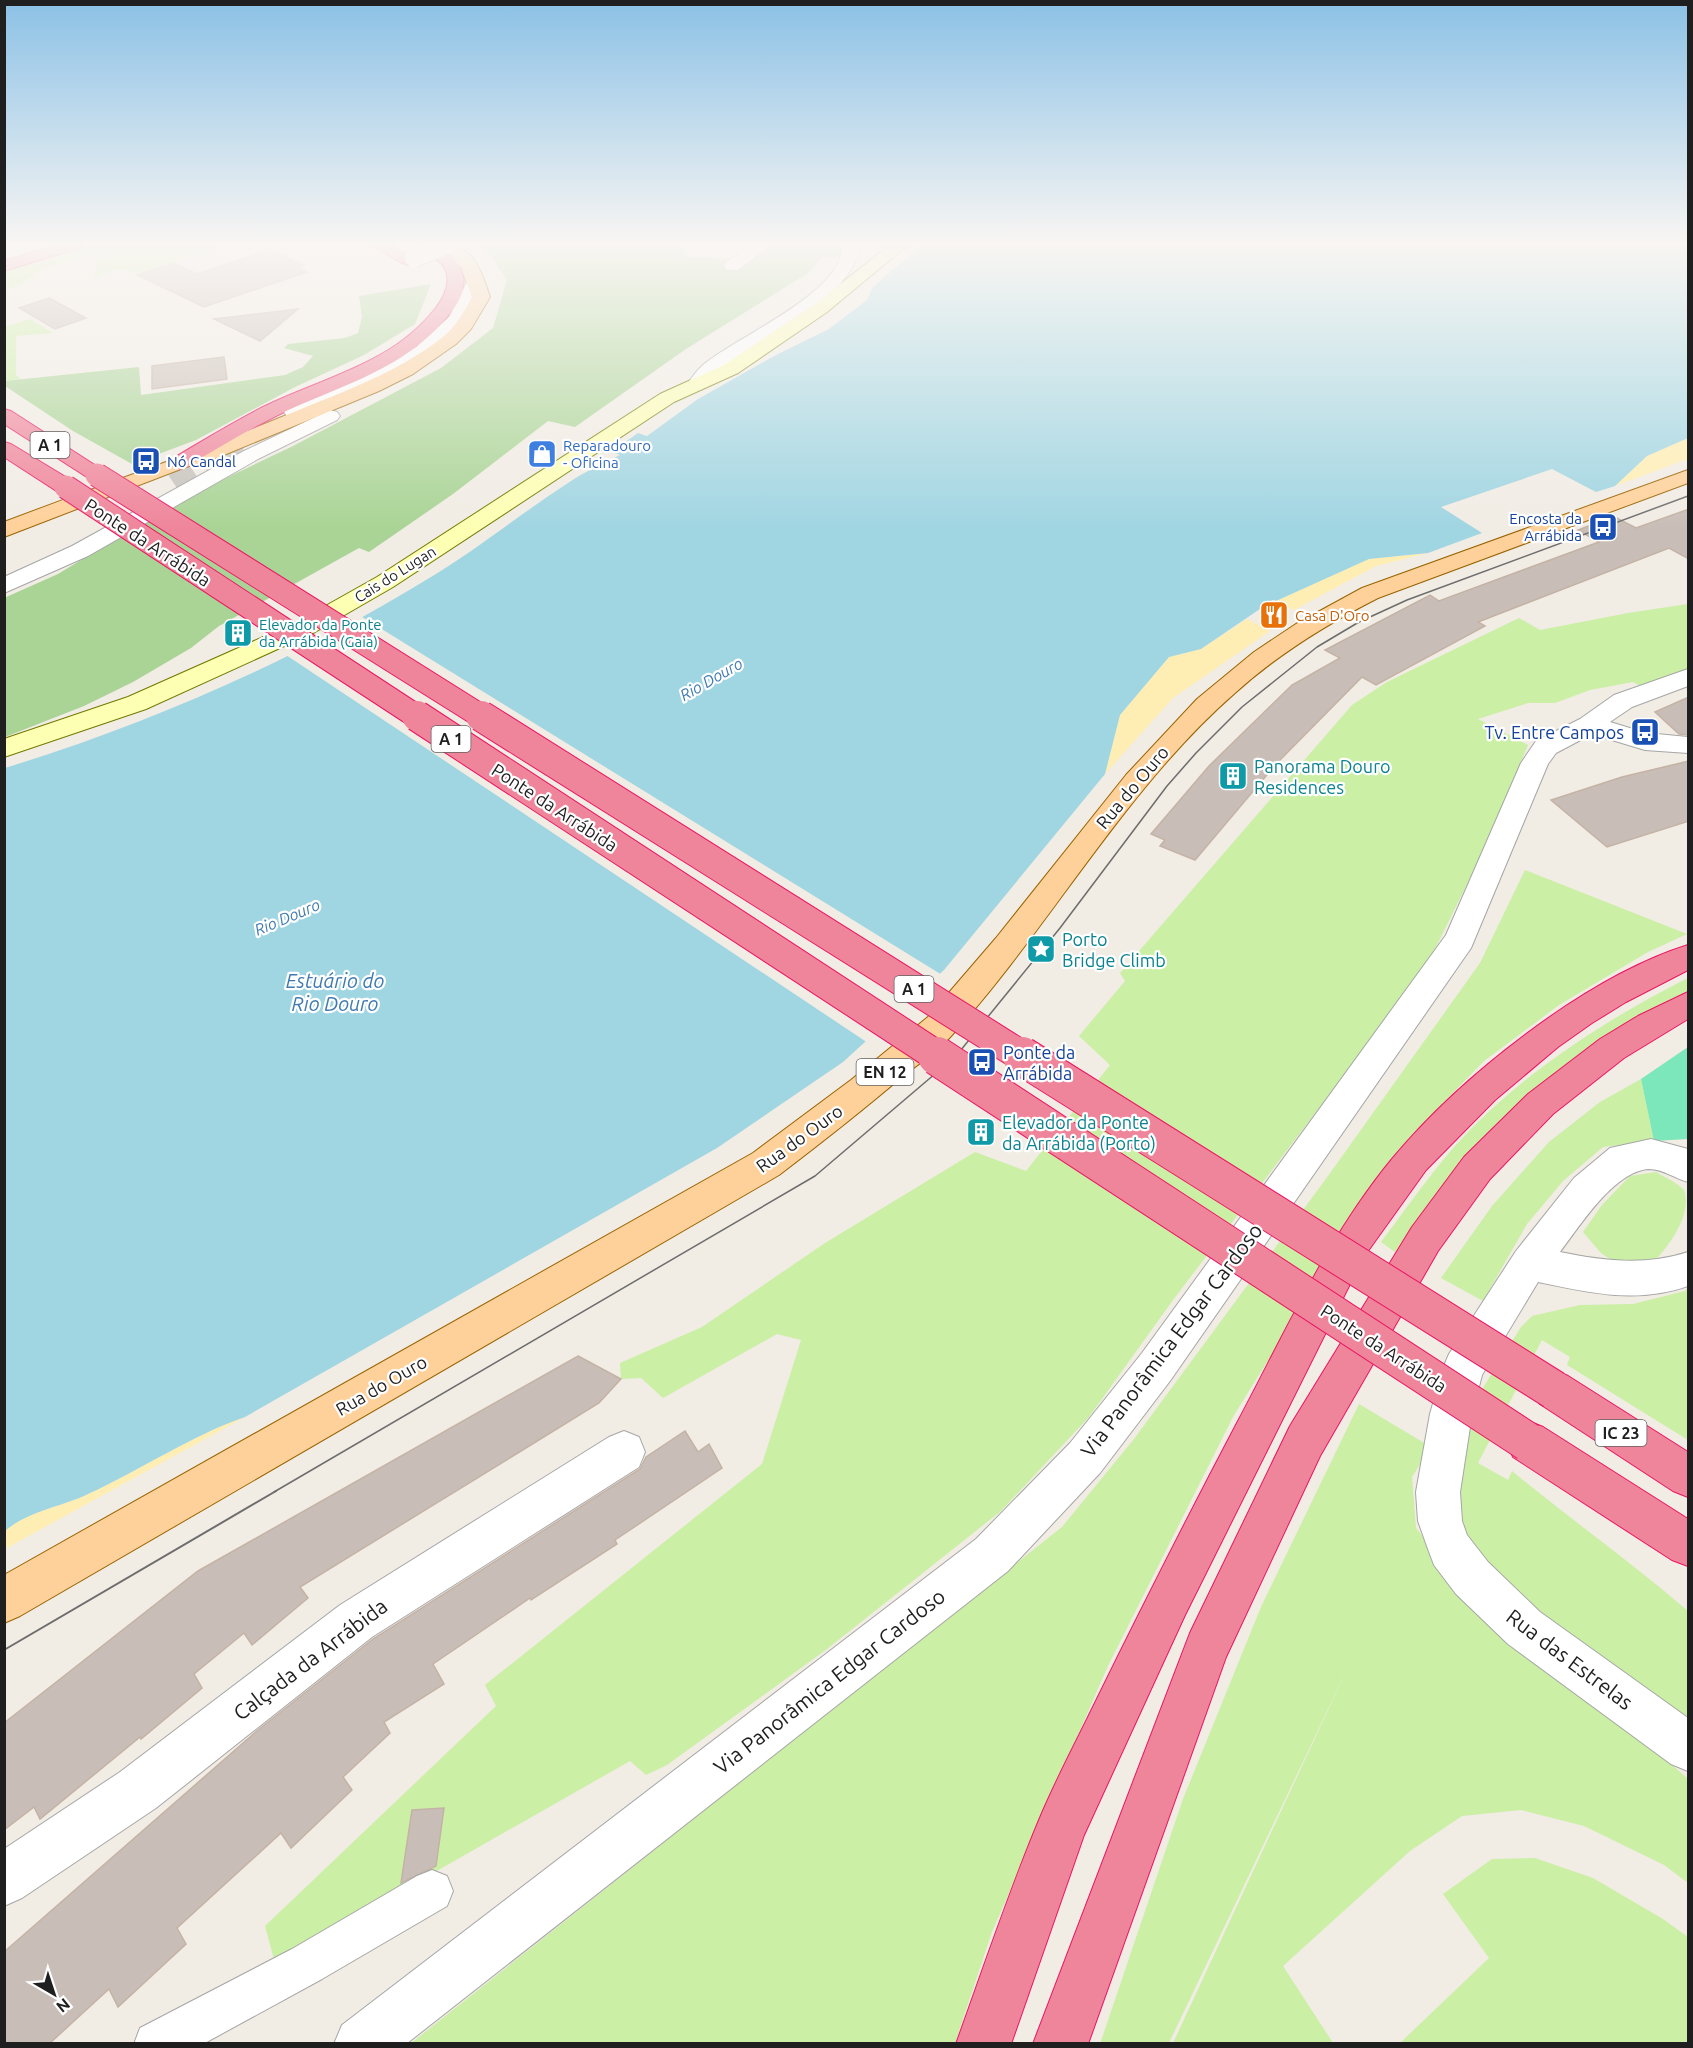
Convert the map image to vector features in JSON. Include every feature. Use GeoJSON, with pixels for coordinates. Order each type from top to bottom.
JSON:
{"type":"FeatureCollection","features":[{"type":"Feature","properties":{"kind":"highway"},"geometry":{"type":"LineString","coordinates":[[179,463],[272,411],[372,368],[416,340]]}},
{"type":"Feature","properties":{"kind":"highway","name":"Ponte da Arrábida"},"geometry":{"type":"LineString","coordinates":[[4,415],[1554,1390]]}},
{"type":"Feature","properties":{"kind":"highway","name":"Ponte da Arrábida"},"geometry":{"type":"LineString","coordinates":[[4,448],[1627,1506]]}},
{"type":"Feature","properties":{"kind":"highway"},"geometry":{"type":"LineString","coordinates":[[983,2043],[1061,1828],[1169,1599],[1350,1246],[1387,1193],[1424,1148],[1494,1080],[1582,1013],[1623,988],[1689,957]]}},
{"type":"Feature","properties":{"kind":"highway"},"geometry":{"type":"LineString","coordinates":[[1060,2043],[1206,1649],[1305,1441],[1440,1214],[1486,1158],[1528,1116],[1590,1065],[1689,1004]]}},
{"type":"Feature","properties":{"kind":"highway","name":"IC 23"},"geometry":{"type":"LineString","coordinates":[[1554,1390],[1689,1476]]}},
{"type":"Feature","properties":{"kind":"highway"},"geometry":{"type":"LineString","coordinates":[[1627,1506],[1689,1544]]}},
{"type":"Feature","properties":{"kind":"highway"},"geometry":{"type":"LineString","coordinates":[[1627,1506],[1689,1555]]}},
{"type":"Feature","properties":{"kind":"main road"},"geometry":{"type":"LineString","coordinates":[[4,530],[292,422],[406,370],[448,340]]}},
{"type":"Feature","properties":{"kind":"main road"},"geometry":{"type":"LineString","coordinates":[[330,416],[402,380],[462,340]]}},
{"type":"Feature","properties":{"kind":"main road","name":"Cais do Lugan"},"geometry":{"type":"LineString","coordinates":[[4,749],[137,704],[306,627],[386,582],[667,399],[731,369],[774,340]]}},
{"type":"Feature","properties":{"kind":"main road","name":"Rua do Ouro"},"geometry":{"type":"LineString","coordinates":[[4,1600],[756,1170],[839,1109],[939,1027],[1159,754],[1207,704],[1247,669],[1294,635],[1330,612],[1370,593],[1689,476]]}},
{"type":"Feature","properties":{"kind":"street"},"geometry":{"type":"LineString","coordinates":[[284,416],[382,372],[436,340]]}},
{"type":"Feature","properties":{"kind":"street"},"geometry":{"type":"LineString","coordinates":[[697,384],[708,370],[752,340]]}},
{"type":"Feature","properties":{"kind":"street"},"geometry":{"type":"LineString","coordinates":[[4,586],[80,551],[251,455],[330,416]]}},
{"type":"Feature","properties":{"kind":"street"},"geometry":{"type":"LineString","coordinates":[[31,573],[68,546],[175,485]]}},
{"type":"Feature","properties":{"kind":"street","name":"Via Panorâmica Edgar Cardoso"},"geometry":{"type":"LineString","coordinates":[[361,2043],[992,1555],[1085,1458],[1156,1367],[1460,940],[1535,763],[1546,747],[1589,725],[1623,701],[1689,677]]}},
{"type":"Feature","properties":{"kind":"street"},"geometry":{"type":"LineString","coordinates":[[1589,725],[1645,741],[1689,745]]}},
{"type":"Feature","properties":{"kind":"street","name":"Rua das Estrelas"},"geometry":{"type":"LineString","coordinates":[[1689,1167],[1681,1162],[1651,1154],[1623,1159],[1587,1189],[1529,1263],[1463,1368],[1438,1492],[1440,1521],[1450,1549],[1472,1578],[1524,1628],[1689,1747]]}},
{"type":"Feature","properties":{"kind":"street"},"geometry":{"type":"LineString","coordinates":[[1529,1263],[1624,1281],[1650,1280],[1689,1269]]}},
{"type":"Feature","properties":{"kind":"street","name":"Calçada da Arrábida"},"geometry":{"type":"LineString","coordinates":[[4,1880],[138,1790],[356,1621],[624,1452]]}},
{"type":"Feature","properties":{"kind":"street"},"geometry":{"type":"LineString","coordinates":[[156,2043],[307,1964],[432,1891]]}},
{"type":"Feature","properties":{"kind":"green space"},"geometry":{"type":"Polygon","coordinates":[[[4,340],[16,340],[16,375],[21,379],[5,381],[4,340]]]}},
{"type":"Feature","properties":{"kind":"green space"},"geometry":{"type":"Polygon","coordinates":[[[330,340],[389,340],[364,355],[293,388],[196,440],[132,464],[73,431],[5,386],[5,381],[139,367],[141,395],[285,375],[303,367],[313,356],[284,348],[288,344],[330,340]]]}},
{"type":"Feature","properties":{"kind":"green space"},"geometry":{"type":"Polygon","coordinates":[[[478,340],[701,340],[575,427],[548,421],[453,494],[369,552],[359,548],[219,626],[191,648],[133,682],[84,706],[5,737],[4,598],[58,574],[182,499],[293,446],[441,368],[478,340]]]}},
{"type":"Feature","properties":{"kind":"green space"},"geometry":{"type":"Polygon","coordinates":[[[1688,604],[1688,670],[1646,689],[1633,682],[1590,690],[1555,703],[1528,703],[1478,719],[1528,745],[1485,848],[1425,969],[1173,1300],[1089,1417],[1001,1511],[827,1649],[667,1765],[646,1775],[630,1761],[275,1963],[265,1926],[496,1706],[485,1685],[762,1464],[801,1340],[777,1334],[663,1398],[641,1378],[621,1379],[620,1363],[702,1327],[825,1243],[975,1152],[1026,1171],[1110,1065],[1079,1036],[1125,981],[1120,973],[1352,705],[1387,682],[1519,618],[1540,630],[1688,604]]]}},
{"type":"Feature","properties":{"kind":"green space"},"geometry":{"type":"Polygon","coordinates":[[[1525,870],[1687,934],[1648,952],[1559,1005],[1484,1061],[1418,1129],[1368,1201],[1234,1415],[1108,1666],[992,1932],[955,2043],[410,2044],[1062,1527],[1134,1439],[1328,1176],[1480,963],[1525,870]]]}},
{"type":"Feature","properties":{"kind":"green space"},"geometry":{"type":"Polygon","coordinates":[[[1688,978],[1688,990],[1660,1007],[1460,1164],[1395,1252],[1381,1242],[1450,1152],[1498,1103],[1576,1043],[1632,1008],[1688,978]]]}},
{"type":"Feature","properties":{"kind":"green space"},"geometry":{"type":"Polygon","coordinates":[[[1688,1047],[1688,1139],[1654,1141],[1641,1079],[1688,1047]]]}},
{"type":"Feature","properties":{"kind":"green space"},"geometry":{"type":"Polygon","coordinates":[[[1641,1079],[1654,1141],[1603,1147],[1563,1181],[1527,1224],[1483,1301],[1441,1278],[1492,1206],[1549,1142],[1600,1102],[1641,1079]]]}},
{"type":"Feature","properties":{"kind":"green space"},"geometry":{"type":"Polygon","coordinates":[[[1656,1172],[1684,1190],[1686,1200],[1682,1221],[1671,1241],[1651,1265],[1622,1267],[1601,1253],[1583,1232],[1602,1205],[1630,1176],[1656,1172]]]}},
{"type":"Feature","properties":{"kind":"green space"},"geometry":{"type":"Polygon","coordinates":[[[1688,1288],[1688,1440],[1567,1365],[1570,1357],[1542,1340],[1478,1463],[1508,1480],[1512,1471],[1688,1611],[1688,1728],[1634,1683],[1529,1609],[1466,1548],[1448,1493],[1459,1453],[1484,1386],[1521,1327],[1532,1316],[1580,1305],[1633,1304],[1685,1291],[1688,1288]]]}},
{"type":"Feature","properties":{"kind":"green space"},"geometry":{"type":"Polygon","coordinates":[[[1359,1404],[1431,1447],[1412,1477],[1416,1528],[1478,1604],[1610,1710],[1688,1779],[1688,1883],[1664,1865],[1584,1826],[1521,1810],[1462,1816],[1410,1851],[1283,1966],[1333,2043],[1173,2043],[1351,1661],[1169,2043],[1100,2044],[1183,1799],[1261,1607],[1359,1404]]]}},
{"type":"Feature","properties":{"kind":"green space"},"geometry":{"type":"Polygon","coordinates":[[[1535,1858],[1593,1878],[1663,1919],[1688,1937],[1688,2043],[1400,2043],[1489,1958],[1443,1894],[1492,1859],[1535,1858]]]}},
{"type":"Feature","properties":{"kind":"sand"},"geometry":{"type":"Polygon","coordinates":[[[1688,438],[1688,459],[1615,486],[1647,456],[1688,438]]]}},
{"type":"Feature","properties":{"kind":"sand"},"geometry":{"type":"Polygon","coordinates":[[[1428,553],[1376,566],[1294,610],[1276,601],[1369,559],[1428,553]]]}},
{"type":"Feature","properties":{"kind":"sand"},"geometry":{"type":"Polygon","coordinates":[[[1247,619],[1270,631],[1173,698],[1105,774],[1120,715],[1169,657],[1201,649],[1247,619]]]}},
{"type":"Feature","properties":{"kind":"sand"},"geometry":{"type":"Polygon","coordinates":[[[245,1417],[5,1549],[4,1531],[13,1524],[78,1499],[185,1443],[245,1417]]]}},
{"type":"Feature","properties":{"kind":"water","name":"Estuário do Rio Douro"},"geometry":{"type":"Polygon","coordinates":[[[807,340],[1688,340],[1688,438],[1647,456],[1615,486],[1596,492],[1552,469],[1441,507],[1482,533],[1428,553],[1369,559],[1276,601],[1273,600],[1201,649],[1169,657],[1120,715],[1105,774],[944,970],[843,1062],[717,1148],[245,1417],[185,1443],[78,1499],[34,1514],[5,1531],[5,768],[168,710],[274,663],[325,637],[444,569],[574,479],[620,455],[611,452],[638,433],[647,436],[698,399],[807,340]]]}},
{"type":"Feature","properties":{"kind":"pier"},"geometry":{"type":"Polygon","coordinates":[[[359,615],[942,975],[868,1043],[283,653],[359,615]]]}},
{"type":"Feature","properties":{"kind":"building"},"geometry":{"type":"Polygon","coordinates":[[[224,357],[227,379],[152,389],[152,366],[224,357]]]}},
{"type":"Feature","properties":{"kind":"building"},"geometry":{"type":"Polygon","coordinates":[[[1689,509],[1689,559],[1669,548],[1478,622],[1485,626],[1376,685],[1362,677],[1277,763],[1195,860],[1160,846],[1165,840],[1151,834],[1209,766],[1292,685],[1340,658],[1325,650],[1430,595],[1439,601],[1599,542],[1578,530],[1613,516],[1636,528],[1689,509]]]}},
{"type":"Feature","properties":{"kind":"building"},"geometry":{"type":"Polygon","coordinates":[[[1689,697],[1689,735],[1679,734],[1655,712],[1689,697]]]}},
{"type":"Feature","properties":{"kind":"building"},"geometry":{"type":"Polygon","coordinates":[[[1689,761],[1689,821],[1607,847],[1551,800],[1622,777],[1689,761]]]}},
{"type":"Feature","properties":{"kind":"building"},"geometry":{"type":"Polygon","coordinates":[[[578,1356],[621,1379],[599,1403],[300,1587],[308,1598],[252,1645],[244,1633],[194,1674],[202,1688],[141,1739],[140,1737],[40,1819],[34,1807],[4,1830],[4,1723],[198,1571],[578,1356]]]}},
{"type":"Feature","properties":{"kind":"building"},"geometry":{"type":"Polygon","coordinates":[[[685,1431],[698,1452],[709,1444],[722,1468],[615,1540],[617,1544],[531,1600],[530,1598],[433,1664],[444,1684],[384,1722],[390,1733],[343,1777],[352,1790],[291,1848],[281,1833],[177,1928],[186,1944],[118,2007],[109,1989],[50,2043],[4,2043],[4,1952],[258,1730],[373,1639],[640,1469],[646,1457],[685,1431]]]}},
{"type":"Feature","properties":{"kind":"building"},"geometry":{"type":"Polygon","coordinates":[[[444,1808],[436,1866],[401,1883],[412,1810],[444,1808]]]}},
{"type":"Feature","properties":{"kind":"tunnel"},"geometry":{"type":"LineString","coordinates":[[224,452],[248,436]]}},
{"type":"Feature","properties":{"kind":"tunnel"},"geometry":{"type":"LineString","coordinates":[[175,485],[226,451]]}},
{"type":"Feature","properties":{"kind":"tram line"},"geometry":{"type":"LineString","coordinates":[[274,1492],[815,1176],[956,1056],[1060,928],[1167,786],[1196,753],[1242,707],[1317,647],[1359,622],[1407,600],[1688,496]]}},
{"type":"Feature","properties":{"kind":"tram line"},"geometry":{"type":"LineString","coordinates":[[4,1650],[276,1491]]}},
{"type":"Feature","properties":{"kind":"place","name":"Reparadouro - Oficina"},"geometry":{"type":"Point","coordinates":[542,454]}},
{"type":"Feature","properties":{"kind":"place","name":"Nó Candal"},"geometry":{"type":"Point","coordinates":[146,461]}},
{"type":"Feature","properties":{"kind":"place","name":"Encosta da Arrábida"},"geometry":{"type":"Point","coordinates":[1603,527]}},
{"type":"Feature","properties":{"kind":"place","name":"Casa D'Oro"},"geometry":{"type":"Point","coordinates":[1274,615]}},
{"type":"Feature","properties":{"kind":"place","name":"Elevador da Ponte da Arrábida (Gaia)"},"geometry":{"type":"Point","coordinates":[238,633]}},
{"type":"Feature","properties":{"kind":"place","name":"Tv. Entre Campos"},"geometry":{"type":"Point","coordinates":[1645,732]}},
{"type":"Feature","properties":{"kind":"place","name":"Panorama Douro Residences"},"geometry":{"type":"Point","coordinates":[1233,776]}},
{"type":"Feature","properties":{"kind":"place","name":"Porto Bridge Climb"},"geometry":{"type":"Point","coordinates":[1041,949]}},
{"type":"Feature","properties":{"kind":"place","name":"Ponte da Arrábida"},"geometry":{"type":"Point","coordinates":[982,1062]}},
{"type":"Feature","properties":{"kind":"place","name":"Elevador da Ponte da Arrábida (Porto)"},"geometry":{"type":"Point","coordinates":[981,1132]}},
{"type":"Feature","properties":{"kind":"water label","name":"Rio Douro"},"geometry":{"type":"Point","coordinates":[711,679]}},
{"type":"Feature","properties":{"kind":"water label","name":"Rio Douro"},"geometry":{"type":"Point","coordinates":[287,917]}}]}
